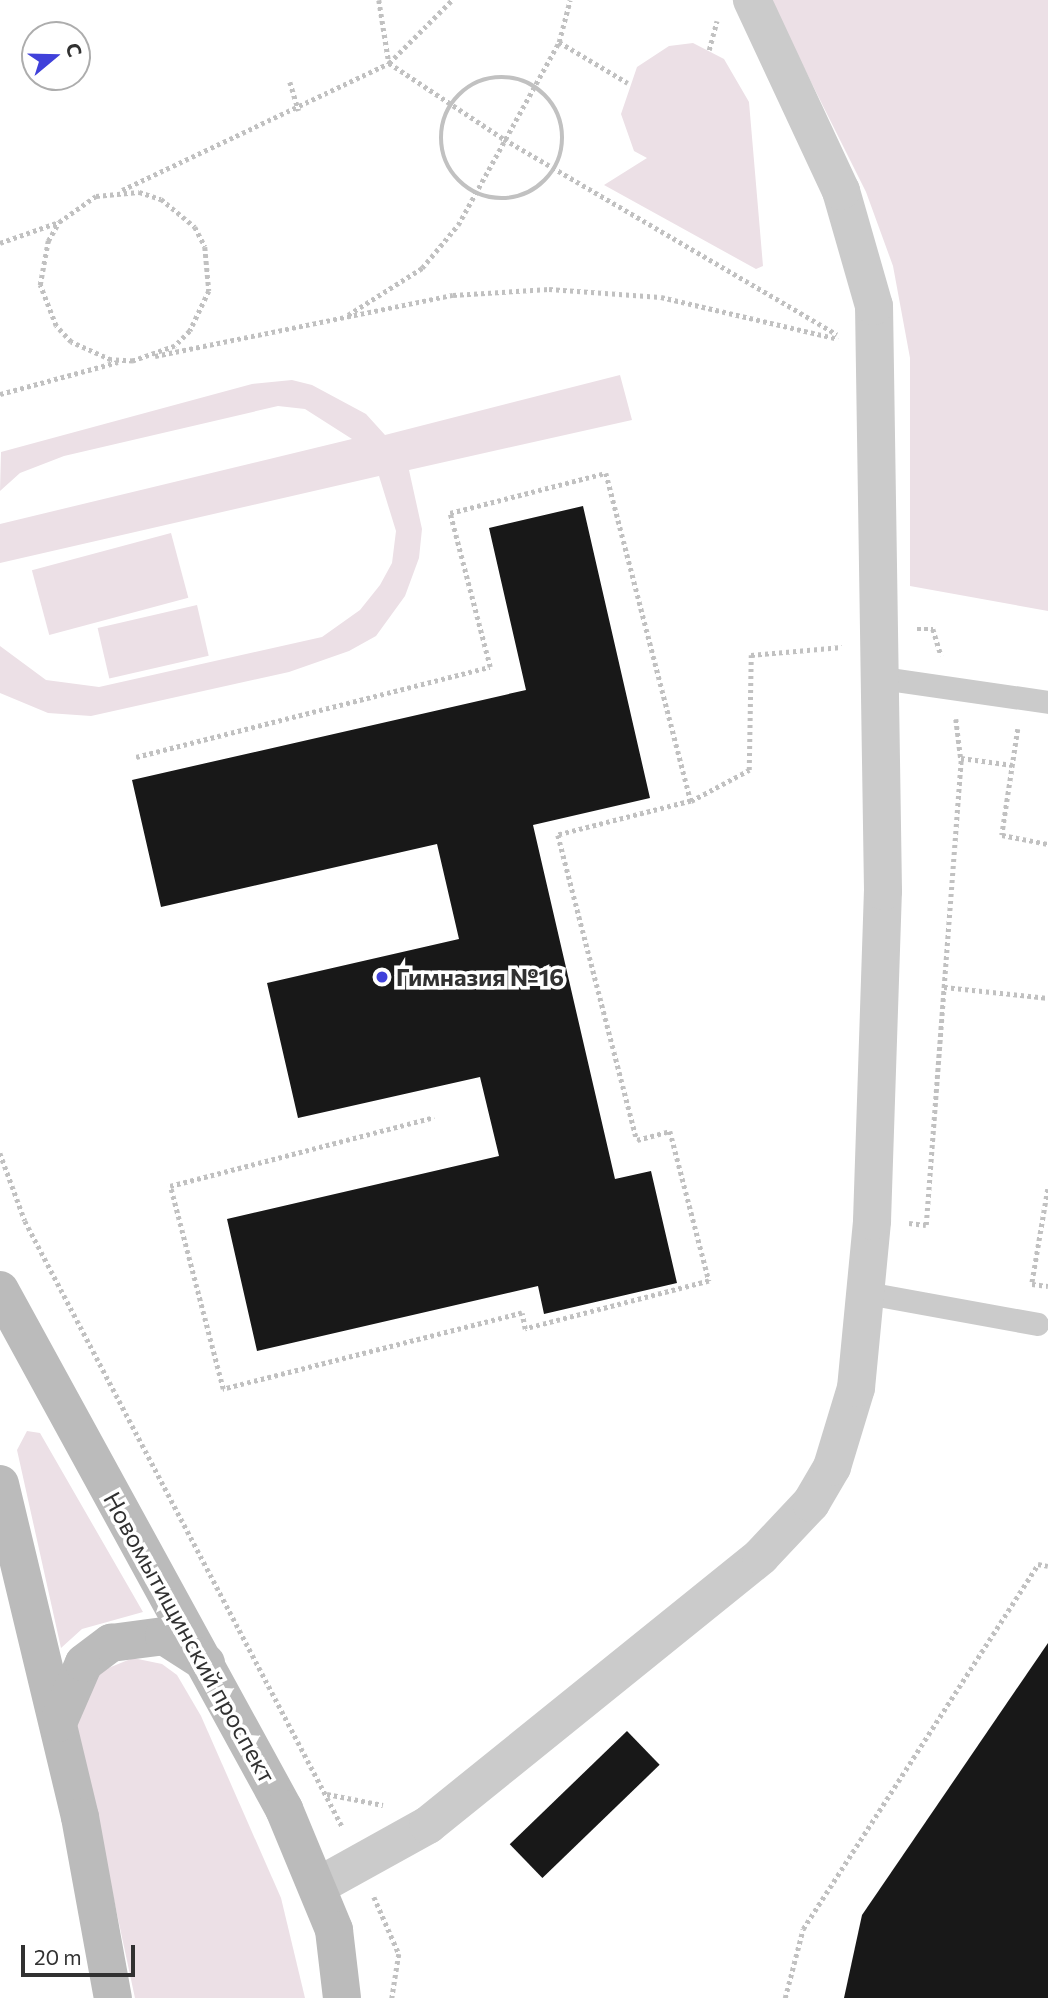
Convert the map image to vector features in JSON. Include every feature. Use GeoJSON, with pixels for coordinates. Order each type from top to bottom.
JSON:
{"type":"FeatureCollection","features":[{"type":"Feature","properties":{"kind":"main road","name":"Новомытищинский проспект"},"geometry":{"type":"LineString","coordinates":[[0,1290],[210,1666],[318,1886],[334,1930],[342,1998]]}},
{"type":"Feature","properties":{"kind":"main road"},"geometry":{"type":"LineString","coordinates":[[3,1508],[58,1723],[113,1998]]}},
{"type":"Feature","properties":{"kind":"main road"},"geometry":{"type":"LineString","coordinates":[[58,1723],[84,1663],[111,1643],[164,1636],[210,1666]]}},
{"type":"Feature","properties":{"kind":"street"},"geometry":{"type":"LineString","coordinates":[[318,1886],[361,1866],[469,1793],[761,1556],[811,1503],[845,1433],[867,1293],[880,1033],[882,678],[874,306],[841,191],[739,10]]}},
{"type":"Feature","properties":{"kind":"lane"},"geometry":{"type":"LineString","coordinates":[[882,678],[1048,702]]}},
{"type":"Feature","properties":{"kind":"lane"},"geometry":{"type":"LineString","coordinates":[[867,1293],[1037,1324]]}},
{"type":"Feature","properties":{"kind":"path"},"geometry":{"type":"LineString","coordinates":[[0,394],[122,360],[155,356],[453,295],[548,289],[662,297],[849,341],[504,139],[389,63],[379,0]]}},
{"type":"Feature","properties":{"kind":"path"},"geometry":{"type":"LineString","coordinates":[[0,243],[59,222],[96,196],[118,191],[299,111],[389,63],[452,0]]}},
{"type":"Feature","properties":{"kind":"path"},"geometry":{"type":"LineString","coordinates":[[341,318],[422,268],[458,225],[532,85],[559,42],[570,0]]}},
{"type":"Feature","properties":{"kind":"path"},"geometry":{"type":"LineString","coordinates":[[709,50],[721,9],[739,10]]}},
{"type":"Feature","properties":{"kind":"path"},"geometry":{"type":"LineString","coordinates":[[559,42],[628,83]]}},
{"type":"Feature","properties":{"kind":"path"},"geometry":{"type":"LineString","coordinates":[[497,76],[532,85],[557,110],[563,130],[556,169],[526,195],[506,200],[474,192],[444,160],[443,121],[452,103],[464,90],[497,76]]}},
{"type":"Feature","properties":{"kind":"path"},"geometry":{"type":"LineString","coordinates":[[290,82],[299,111]]}},
{"type":"Feature","properties":{"kind":"path"},"geometry":{"type":"LineString","coordinates":[[118,191],[161,199],[195,227],[205,247],[209,290],[202,312],[175,346],[155,356]]}},
{"type":"Feature","properties":{"kind":"path"},"geometry":{"type":"LineString","coordinates":[[59,222],[41,262],[46,306],[71,342],[122,360]]}},
{"type":"Feature","properties":{"kind":"path"},"geometry":{"type":"LineString","coordinates":[[136,757],[490,667],[450,513],[606,473],[691,801]]}},
{"type":"Feature","properties":{"kind":"path"},"geometry":{"type":"LineString","coordinates":[[434,1117],[170,1186],[223,1390],[522,1313],[525,1329],[709,1281],[670,1131],[636,1140],[558,835],[691,801],[749,770],[751,655],[854,646]]}},
{"type":"Feature","properties":{"kind":"path"},"geometry":{"type":"LineString","coordinates":[[1020,718],[1002,835],[1048,844]]}},
{"type":"Feature","properties":{"kind":"path"},"geometry":{"type":"LineString","coordinates":[[926,1225],[961,758],[1013,765]]}},
{"type":"Feature","properties":{"kind":"path"},"geometry":{"type":"LineString","coordinates":[[944,987],[1048,998]]}},
{"type":"Feature","properties":{"kind":"path"},"geometry":{"type":"LineString","coordinates":[[0,1153],[25,1221],[327,1794],[361,1866],[399,1954],[393,1998]]}},
{"type":"Feature","properties":{"kind":"path"},"geometry":{"type":"LineString","coordinates":[[1048,1189],[1032,1284],[1048,1286]]}},
{"type":"Feature","properties":{"kind":"path"},"geometry":{"type":"LineString","coordinates":[[785,1998],[803,1929],[1038,1564],[1048,1566]]}},
{"type":"Feature","properties":{"kind":"path"},"geometry":{"type":"LineString","coordinates":[[327,1794],[355,1803],[393,1803]]}},
{"type":"Feature","properties":{"kind":"shaded area"},"geometry":{"type":"Polygon","coordinates":[[[770,0],[1048,0],[1048,611],[910,586],[910,358],[893,266],[866,192],[770,0]]]}},
{"type":"Feature","properties":{"kind":"shaded area"},"geometry":{"type":"Polygon","coordinates":[[[693,43],[724,59],[749,102],[763,266],[756,269],[604,185],[647,158],[634,151],[621,114],[637,67],[669,46],[693,43]]]}},
{"type":"Feature","properties":{"kind":"shaded area"},"geometry":{"type":"Polygon","coordinates":[[[620,375],[632,420],[409,470],[422,529],[419,558],[405,596],[376,636],[349,651],[289,672],[91,716],[48,713],[0,693],[0,646],[46,680],[99,687],[322,637],[360,610],[380,585],[392,563],[396,531],[379,476],[0,563],[0,524],[352,439],[305,409],[278,406],[64,456],[20,473],[0,491],[1,452],[252,384],[292,380],[312,385],[366,414],[385,435],[620,375]]]}},
{"type":"Feature","properties":{"kind":"shaded area"},"geometry":{"type":"Polygon","coordinates":[[[171,533],[188,598],[49,635],[32,570],[171,533]]]}},
{"type":"Feature","properties":{"kind":"shaded area"},"geometry":{"type":"Polygon","coordinates":[[[197,605],[209,656],[109,679],[98,628],[197,605]]]}},
{"type":"Feature","properties":{"kind":"shaded area"},"geometry":{"type":"Polygon","coordinates":[[[27,1431],[40,1433],[143,1612],[82,1629],[61,1648],[17,1450],[27,1431]]]}},
{"type":"Feature","properties":{"kind":"shaded area"},"geometry":{"type":"Polygon","coordinates":[[[133,1658],[162,1664],[177,1675],[201,1716],[281,1898],[305,1998],[135,1998],[77,1727],[79,1708],[101,1671],[133,1658]]]}},
{"type":"Feature","properties":{"kind":"building"},"geometry":{"type":"Polygon","coordinates":[[[583,506],[650,798],[533,825],[615,1179],[651,1171],[677,1283],[544,1314],[538,1286],[257,1351],[227,1219],[499,1156],[480,1077],[298,1118],[267,983],[459,939],[437,844],[161,907],[132,780],[526,690],[489,528],[583,506]]]}},
{"type":"Feature","properties":{"kind":"building"},"geometry":{"type":"Polygon","coordinates":[[[1048,1643],[1048,1998],[844,1998],[862,1915],[1048,1643]]]}},
{"type":"Feature","properties":{"kind":"building"},"geometry":{"type":"Polygon","coordinates":[[[627,1731],[660,1765],[542,1878],[510,1844],[627,1731]]]}},
{"type":"Feature","properties":{"kind":"place","name":"Гимназия №16"},"geometry":{"type":"Point","coordinates":[382,977]}}]}
